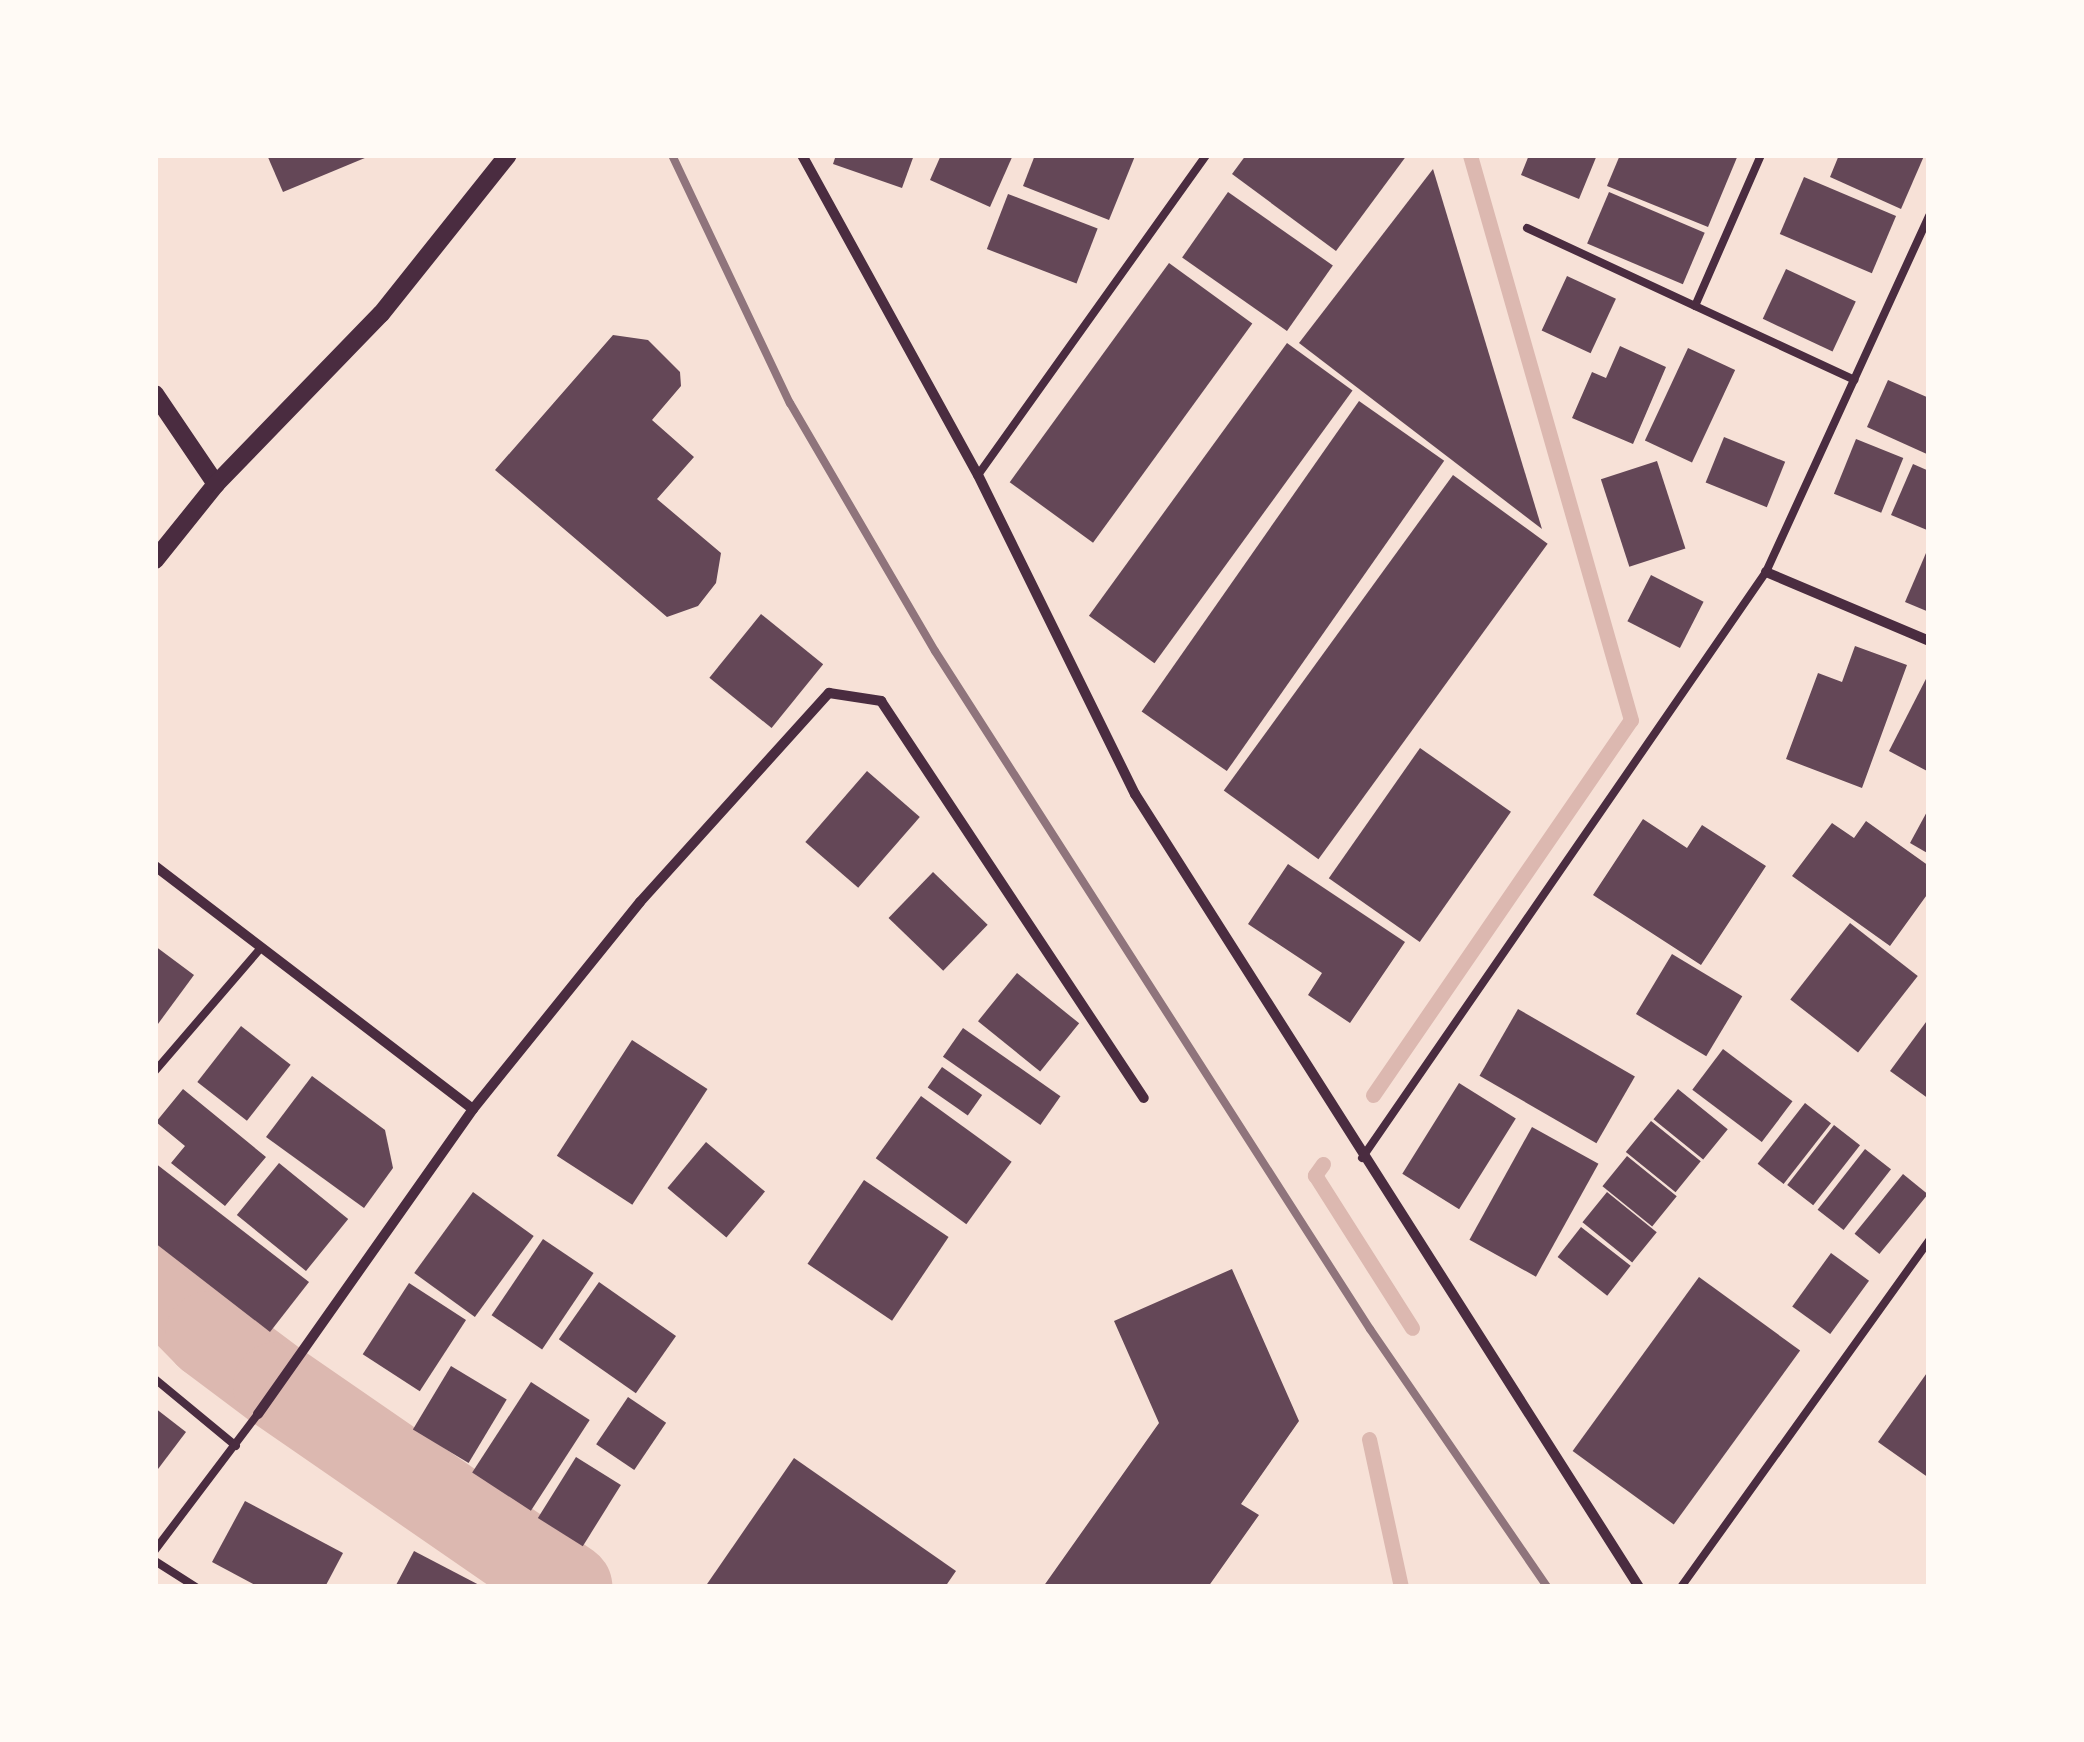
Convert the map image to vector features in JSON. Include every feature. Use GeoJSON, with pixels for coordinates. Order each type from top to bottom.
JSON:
{"type":"FeatureCollection","features":[{"type":"Feature","properties":{"kind":"street"},"geometry":{"type":"LineString","coordinates":[[155,560],[216,484],[380,314],[508,155]]}},
{"type":"Feature","properties":{"kind":"street"},"geometry":{"type":"LineString","coordinates":[[802,155],[978,475],[1135,794],[1362,1158],[1640,1587]]}},
{"type":"Feature","properties":{"kind":"street"},"geometry":{"type":"LineString","coordinates":[[155,394],[216,484]]}},
{"type":"Feature","properties":{"kind":"street"},"geometry":{"type":"LineString","coordinates":[[1766,572],[1929,641]]}},
{"type":"Feature","properties":{"kind":"street"},"geometry":{"type":"LineString","coordinates":[[258,1414],[472,1109],[640,902],[829,693],[881,701],[1144,1098]]}},
{"type":"Feature","properties":{"kind":"street"},"geometry":{"type":"LineString","coordinates":[[155,866],[259,950],[472,1109]]}},
{"type":"Feature","properties":{"kind":"lane"},"geometry":{"type":"LineString","coordinates":[[978,475],[1206,155]]}},
{"type":"Feature","properties":{"kind":"lane"},"geometry":{"type":"LineString","coordinates":[[1696,306],[1762,155]]}},
{"type":"Feature","properties":{"kind":"lane"},"geometry":{"type":"LineString","coordinates":[[1362,1158],[1766,572],[1929,216]]}},
{"type":"Feature","properties":{"kind":"lane"},"geometry":{"type":"LineString","coordinates":[[1527,228],[1854,380]]}},
{"type":"Feature","properties":{"kind":"lane"},"geometry":{"type":"LineString","coordinates":[[155,1072],[259,950]]}},
{"type":"Feature","properties":{"kind":"lane"},"geometry":{"type":"LineString","coordinates":[[1681,1587],[1929,1240]]}},
{"type":"Feature","properties":{"kind":"lane"},"geometry":{"type":"LineString","coordinates":[[155,1379],[236,1446]]}},
{"type":"Feature","properties":{"kind":"lane"},"geometry":{"type":"LineString","coordinates":[[155,1550],[258,1414]]}},
{"type":"Feature","properties":{"kind":"lane"},"geometry":{"type":"LineString","coordinates":[[155,1561],[196,1587]]}},
{"type":"Feature","properties":{"kind":"building"},"geometry":{"type":"Polygon","coordinates":[[[267,155],[372,155],[283,192],[267,155]]]}},
{"type":"Feature","properties":{"kind":"building"},"geometry":{"type":"Polygon","coordinates":[[[836,155],[914,155],[902,188],[833,164],[836,155]]]}},
{"type":"Feature","properties":{"kind":"building"},"geometry":{"type":"Polygon","coordinates":[[[941,155],[1013,155],[990,207],[930,180],[941,155]]]}},
{"type":"Feature","properties":{"kind":"building"},"geometry":{"type":"Polygon","coordinates":[[[1035,155],[1135,156],[1109,220],[1023,186],[1035,155]]]}},
{"type":"Feature","properties":{"kind":"building"},"geometry":{"type":"Polygon","coordinates":[[[1246,155],[1407,155],[1336,251],[1232,174],[1246,155]]]}},
{"type":"Feature","properties":{"kind":"building"},"geometry":{"type":"Polygon","coordinates":[[[1529,155],[1597,155],[1579,199],[1521,175],[1529,155]]]}},
{"type":"Feature","properties":{"kind":"building"},"geometry":{"type":"Polygon","coordinates":[[[1620,155],[1738,155],[1708,227],[1607,186],[1620,155]]]}},
{"type":"Feature","properties":{"kind":"building"},"geometry":{"type":"Polygon","coordinates":[[[1839,155],[1924,156],[1901,209],[1830,177],[1839,155]]]}},
{"type":"Feature","properties":{"kind":"building"},"geometry":{"type":"Polygon","coordinates":[[[1433,169],[1542,529],[1299,343],[1433,169]]]}},
{"type":"Feature","properties":{"kind":"building"},"geometry":{"type":"Polygon","coordinates":[[[1804,177],[1896,216],[1872,273],[1780,234],[1804,177]]]}},
{"type":"Feature","properties":{"kind":"building"},"geometry":{"type":"Polygon","coordinates":[[[1228,192],[1333,265],[1287,331],[1182,258],[1228,192]]]}},
{"type":"Feature","properties":{"kind":"building"},"geometry":{"type":"Polygon","coordinates":[[[1609,192],[1705,233],[1683,284],[1587,244],[1609,192]]]}},
{"type":"Feature","properties":{"kind":"building"},"geometry":{"type":"Polygon","coordinates":[[[1008,194],[1098,228],[1076,283],[987,249],[1008,194]]]}},
{"type":"Feature","properties":{"kind":"building"},"geometry":{"type":"Polygon","coordinates":[[[1169,263],[1252,324],[1093,543],[1010,482],[1169,263]]]}},
{"type":"Feature","properties":{"kind":"building"},"geometry":{"type":"Polygon","coordinates":[[[1786,269],[1856,302],[1833,351],[1763,319],[1786,269]]]}},
{"type":"Feature","properties":{"kind":"building"},"geometry":{"type":"Polygon","coordinates":[[[1567,276],[1616,299],[1591,353],[1542,330],[1567,276]]]}},
{"type":"Feature","properties":{"kind":"building"},"geometry":{"type":"Polygon","coordinates":[[[613,335],[648,340],[680,372],[681,386],[652,420],[694,457],[657,499],[721,553],[716,583],[698,606],[667,617],[495,470],[613,335]]]}},
{"type":"Feature","properties":{"kind":"building"},"geometry":{"type":"Polygon","coordinates":[[[1287,343],[1353,391],[1154,663],[1089,616],[1287,343]]]}},
{"type":"Feature","properties":{"kind":"building"},"geometry":{"type":"Polygon","coordinates":[[[1620,346],[1666,367],[1633,444],[1572,418],[1592,372],[1606,378],[1620,346]]]}},
{"type":"Feature","properties":{"kind":"building"},"geometry":{"type":"Polygon","coordinates":[[[1688,348],[1735,370],[1692,462],[1645,440],[1688,348]]]}},
{"type":"Feature","properties":{"kind":"building"},"geometry":{"type":"Polygon","coordinates":[[[1888,380],[1929,398],[1929,455],[1867,427],[1888,380]]]}},
{"type":"Feature","properties":{"kind":"building"},"geometry":{"type":"Polygon","coordinates":[[[1359,401],[1444,461],[1227,771],[1142,711],[1359,401]]]}},
{"type":"Feature","properties":{"kind":"building"},"geometry":{"type":"Polygon","coordinates":[[[1724,437],[1785,462],[1767,507],[1706,482],[1724,437]]]}},
{"type":"Feature","properties":{"kind":"building"},"geometry":{"type":"Polygon","coordinates":[[[1856,439],[1903,458],[1881,513],[1834,494],[1856,439]]]}},
{"type":"Feature","properties":{"kind":"building"},"geometry":{"type":"Polygon","coordinates":[[[1657,461],[1685,548],[1629,567],[1601,479],[1657,461]]]}},
{"type":"Feature","properties":{"kind":"building"},"geometry":{"type":"Polygon","coordinates":[[[1913,464],[1929,471],[1927,530],[1891,515],[1913,464]]]}},
{"type":"Feature","properties":{"kind":"building"},"geometry":{"type":"Polygon","coordinates":[[[1453,475],[1548,544],[1318,859],[1224,791],[1453,475]]]}},
{"type":"Feature","properties":{"kind":"building"},"geometry":{"type":"Polygon","coordinates":[[[1929,546],[1929,612],[1905,602],[1929,546]]]}},
{"type":"Feature","properties":{"kind":"building"},"geometry":{"type":"Polygon","coordinates":[[[1651,575],[1704,602],[1680,648],[1627,621],[1651,575]]]}},
{"type":"Feature","properties":{"kind":"building"},"geometry":{"type":"Polygon","coordinates":[[[761,614],[823,664],[772,728],[709,678],[761,614]]]}},
{"type":"Feature","properties":{"kind":"building"},"geometry":{"type":"Polygon","coordinates":[[[1855,646],[1907,665],[1862,788],[1786,759],[1818,673],[1842,682],[1855,646]]]}},
{"type":"Feature","properties":{"kind":"building"},"geometry":{"type":"Polygon","coordinates":[[[1929,673],[1929,772],[1889,751],[1929,673]]]}},
{"type":"Feature","properties":{"kind":"building"},"geometry":{"type":"Polygon","coordinates":[[[1420,748],[1511,812],[1420,942],[1329,878],[1420,748]]]}},
{"type":"Feature","properties":{"kind":"building"},"geometry":{"type":"Polygon","coordinates":[[[867,771],[920,817],[858,888],[805,842],[867,771]]]}},
{"type":"Feature","properties":{"kind":"building"},"geometry":{"type":"Polygon","coordinates":[[[1929,808],[1929,854],[1910,843],[1929,808]]]}},
{"type":"Feature","properties":{"kind":"building"},"geometry":{"type":"Polygon","coordinates":[[[1643,819],[1687,848],[1702,825],[1766,866],[1701,965],[1593,895],[1643,819]]]}},
{"type":"Feature","properties":{"kind":"building"},"geometry":{"type":"Polygon","coordinates":[[[1866,821],[1929,866],[1929,892],[1890,946],[1792,876],[1832,823],[1854,838],[1866,821]]]}},
{"type":"Feature","properties":{"kind":"building"},"geometry":{"type":"Polygon","coordinates":[[[1288,864],[1405,942],[1350,1023],[1308,995],[1322,973],[1248,924],[1288,864]]]}},
{"type":"Feature","properties":{"kind":"building"},"geometry":{"type":"Polygon","coordinates":[[[933,872],[988,925],[943,971],[889,918],[933,872]]]}},
{"type":"Feature","properties":{"kind":"building"},"geometry":{"type":"Polygon","coordinates":[[[1850,923],[1918,976],[1858,1052],[1790,999],[1850,923]]]}},
{"type":"Feature","properties":{"kind":"building"},"geometry":{"type":"Polygon","coordinates":[[[155,946],[194,975],[155,1028],[155,946]]]}},
{"type":"Feature","properties":{"kind":"building"},"geometry":{"type":"Polygon","coordinates":[[[1672,954],[1742,996],[1706,1056],[1636,1014],[1672,954]]]}},
{"type":"Feature","properties":{"kind":"building"},"geometry":{"type":"Polygon","coordinates":[[[1017,973],[1079,1023],[1040,1072],[978,1021],[1017,973]]]}},
{"type":"Feature","properties":{"kind":"building"},"geometry":{"type":"Polygon","coordinates":[[[1518,1009],[1635,1076],[1596,1143],[1480,1076],[1518,1009]]]}},
{"type":"Feature","properties":{"kind":"building"},"geometry":{"type":"Polygon","coordinates":[[[1929,1018],[1929,1099],[1890,1071],[1929,1018]]]}},
{"type":"Feature","properties":{"kind":"building"},"geometry":{"type":"Polygon","coordinates":[[[241,1026],[291,1065],[247,1121],[197,1082],[241,1026]]]}},
{"type":"Feature","properties":{"kind":"building"},"geometry":{"type":"Polygon","coordinates":[[[963,1028],[1060,1096],[1040,1125],[943,1057],[963,1028]]]}},
{"type":"Feature","properties":{"kind":"building"},"geometry":{"type":"Polygon","coordinates":[[[632,1040],[707,1089],[632,1205],[557,1156],[632,1040]]]}},
{"type":"Feature","properties":{"kind":"building"},"geometry":{"type":"Polygon","coordinates":[[[1723,1049],[1792,1101],[1762,1142],[1692,1090],[1723,1049]]]}},
{"type":"Feature","properties":{"kind":"building"},"geometry":{"type":"Polygon","coordinates":[[[942,1067],[982,1095],[968,1116],[928,1087],[942,1067]]]}},
{"type":"Feature","properties":{"kind":"building"},"geometry":{"type":"Polygon","coordinates":[[[312,1076],[385,1130],[393,1168],[364,1208],[266,1137],[312,1076]]]}},
{"type":"Feature","properties":{"kind":"building"},"geometry":{"type":"Polygon","coordinates":[[[1459,1083],[1516,1119],[1459,1209],[1402,1174],[1459,1083]]]}},
{"type":"Feature","properties":{"kind":"building"},"geometry":{"type":"Polygon","coordinates":[[[183,1089],[266,1157],[225,1206],[171,1163],[185,1146],[156,1122],[183,1089]]]}},
{"type":"Feature","properties":{"kind":"building"},"geometry":{"type":"Polygon","coordinates":[[[1678,1089],[1728,1129],[1703,1160],[1653,1119],[1678,1089]]]}},
{"type":"Feature","properties":{"kind":"building"},"geometry":{"type":"Polygon","coordinates":[[[921,1096],[1012,1162],[966,1224],[876,1158],[921,1096]]]}},
{"type":"Feature","properties":{"kind":"building"},"geometry":{"type":"Polygon","coordinates":[[[1805,1103],[1831,1123],[1784,1184],[1758,1164],[1805,1103]]]}},
{"type":"Feature","properties":{"kind":"building"},"geometry":{"type":"Polygon","coordinates":[[[1651,1121],[1701,1161],[1676,1192],[1626,1152],[1651,1121]]]}},
{"type":"Feature","properties":{"kind":"building"},"geometry":{"type":"Polygon","coordinates":[[[1834,1125],[1860,1145],[1813,1205],[1787,1185],[1834,1125]]]}},
{"type":"Feature","properties":{"kind":"building"},"geometry":{"type":"Polygon","coordinates":[[[1532,1127],[1598,1164],[1536,1277],[1469,1240],[1532,1127]]]}},
{"type":"Feature","properties":{"kind":"building"},"geometry":{"type":"Polygon","coordinates":[[[706,1142],[765,1191],[726,1237],[667,1188],[706,1142]]]}},
{"type":"Feature","properties":{"kind":"building"},"geometry":{"type":"Polygon","coordinates":[[[1865,1149],[1891,1169],[1844,1230],[1818,1210],[1865,1149]]]}},
{"type":"Feature","properties":{"kind":"building"},"geometry":{"type":"Polygon","coordinates":[[[1627,1156],[1677,1196],[1652,1227],[1602,1186],[1627,1156]]]}},
{"type":"Feature","properties":{"kind":"building"},"geometry":{"type":"Polygon","coordinates":[[[155,1163],[309,1282],[270,1332],[155,1243],[155,1163]]]}},
{"type":"Feature","properties":{"kind":"building"},"geometry":{"type":"Polygon","coordinates":[[[279,1163],[348,1219],[306,1271],[237,1215],[279,1163]]]}},
{"type":"Feature","properties":{"kind":"building"},"geometry":{"type":"Polygon","coordinates":[[[1903,1174],[1928,1194],[1879,1254],[1855,1234],[1903,1174]]]}},
{"type":"Feature","properties":{"kind":"building"},"geometry":{"type":"Polygon","coordinates":[[[864,1180],[949,1237],[892,1321],[808,1264],[864,1180]]]}},
{"type":"Feature","properties":{"kind":"building"},"geometry":{"type":"Polygon","coordinates":[[[473,1192],[534,1236],[475,1317],[414,1273],[473,1192]]]}},
{"type":"Feature","properties":{"kind":"building"},"geometry":{"type":"Polygon","coordinates":[[[1607,1192],[1657,1232],[1632,1263],[1582,1222],[1607,1192]]]}},
{"type":"Feature","properties":{"kind":"building"},"geometry":{"type":"Polygon","coordinates":[[[1581,1227],[1631,1266],[1607,1296],[1558,1257],[1581,1227]]]}},
{"type":"Feature","properties":{"kind":"building"},"geometry":{"type":"Polygon","coordinates":[[[543,1239],[594,1273],[542,1349],[492,1315],[543,1239]]]}},
{"type":"Feature","properties":{"kind":"building"},"geometry":{"type":"Polygon","coordinates":[[[1831,1253],[1869,1281],[1830,1334],[1792,1306],[1831,1253]]]}},
{"type":"Feature","properties":{"kind":"building"},"geometry":{"type":"Polygon","coordinates":[[[1232,1269],[1299,1421],[1241,1504],[1259,1515],[1208,1587],[1043,1587],[1159,1423],[1114,1321],[1232,1269]]]}},
{"type":"Feature","properties":{"kind":"building"},"geometry":{"type":"Polygon","coordinates":[[[1699,1277],[1800,1350],[1674,1524],[1573,1451],[1699,1277]]]}},
{"type":"Feature","properties":{"kind":"building"},"geometry":{"type":"Polygon","coordinates":[[[599,1282],[676,1336],[636,1393],[559,1339],[599,1282]]]}},
{"type":"Feature","properties":{"kind":"building"},"geometry":{"type":"Polygon","coordinates":[[[409,1283],[466,1320],[420,1391],[363,1354],[409,1283]]]}},
{"type":"Feature","properties":{"kind":"building"},"geometry":{"type":"Polygon","coordinates":[[[451,1366],[507,1399],[469,1463],[413,1429],[451,1366]]]}},
{"type":"Feature","properties":{"kind":"building"},"geometry":{"type":"Polygon","coordinates":[[[1929,1370],[1929,1478],[1878,1442],[1929,1370]]]}},
{"type":"Feature","properties":{"kind":"building"},"geometry":{"type":"Polygon","coordinates":[[[531,1382],[590,1420],[531,1511],[472,1473],[531,1382]]]}},
{"type":"Feature","properties":{"kind":"building"},"geometry":{"type":"Polygon","coordinates":[[[628,1397],[666,1423],[634,1470],[596,1444],[628,1397]]]}},
{"type":"Feature","properties":{"kind":"building"},"geometry":{"type":"Polygon","coordinates":[[[155,1408],[186,1432],[155,1473],[155,1408]]]}},
{"type":"Feature","properties":{"kind":"building"},"geometry":{"type":"Polygon","coordinates":[[[576,1457],[621,1485],[583,1546],[538,1518],[576,1457]]]}},
{"type":"Feature","properties":{"kind":"building"},"geometry":{"type":"Polygon","coordinates":[[[794,1458],[956,1571],[945,1587],[705,1587],[794,1458]]]}},
{"type":"Feature","properties":{"kind":"building"},"geometry":{"type":"Polygon","coordinates":[[[245,1501],[343,1553],[325,1587],[259,1587],[212,1562],[245,1501]]]}},
{"type":"Feature","properties":{"kind":"building"},"geometry":{"type":"Polygon","coordinates":[[[414,1551],[483,1587],[395,1587],[414,1551]]]}},
{"type":"Feature","properties":{"kind":"waterway"},"geometry":{"type":"LineString","coordinates":[[1373,1095],[1631,720],[1470,155]]}},
{"type":"Feature","properties":{"kind":"waterway"},"geometry":{"type":"LineString","coordinates":[[1323,1164],[1315,1175],[1412,1328]]}},
{"type":"Feature","properties":{"kind":"waterway"},"geometry":{"type":"LineString","coordinates":[[155,1280],[209,1335],[277,1386],[568,1587]]}},
{"type":"Feature","properties":{"kind":"waterway"},"geometry":{"type":"LineString","coordinates":[[1369,1439],[1401,1587]]}},
{"type":"Feature","properties":{"kind":"railway"},"geometry":{"type":"LineString","coordinates":[[672,155],[790,403],[935,651],[1370,1329],[1547,1587]]}}]}
